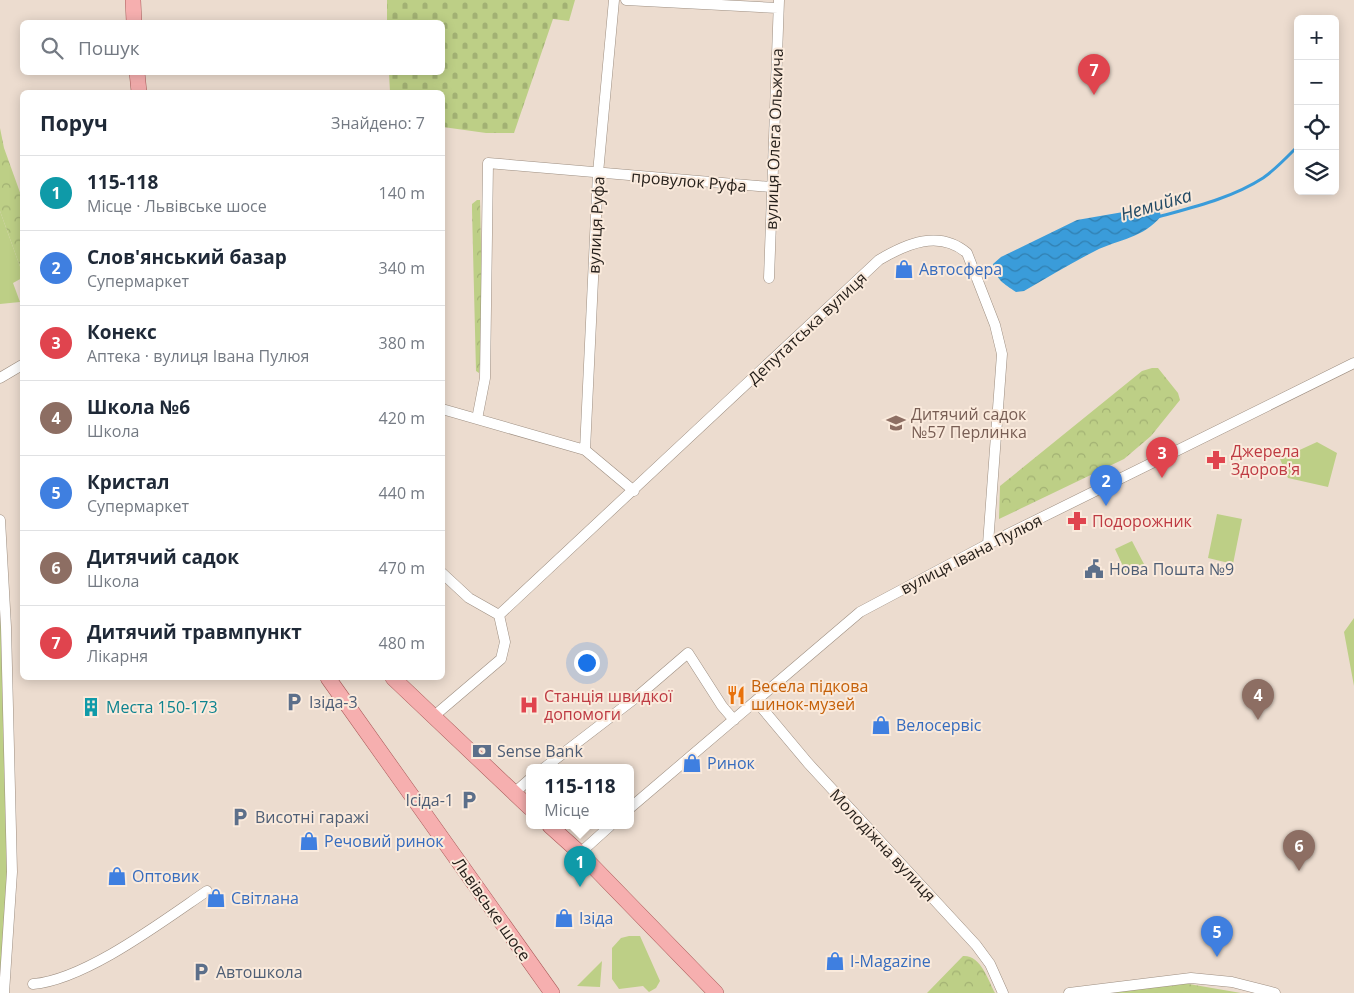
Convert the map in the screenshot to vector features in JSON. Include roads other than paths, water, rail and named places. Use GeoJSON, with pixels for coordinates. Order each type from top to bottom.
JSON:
{"type":"FeatureCollection","features":[{"type":"Feature","properties":{"kind":"main road"},"geometry":{"type":"LineString","coordinates":[[133,0],[134,20]]}},
{"type":"Feature","properties":{"kind":"main road"},"geometry":{"type":"LineString","coordinates":[[137,75],[139,90]]}},
{"type":"Feature","properties":{"kind":"main road","name":"Львівське шосе"},"geometry":{"type":"LineString","coordinates":[[329,680],[552,993]]}},
{"type":"Feature","properties":{"kind":"main road"},"geometry":{"type":"LineString","coordinates":[[395,680],[526,804]]}},
{"type":"Feature","properties":{"kind":"main road"},"geometry":{"type":"LineString","coordinates":[[553,829],[580,853],[716,993]]}},
{"type":"Feature","properties":{"kind":"street","name":"вулиця Руфа"},"geometry":{"type":"LineString","coordinates":[[585,450],[598,173],[614,0]]}},
{"type":"Feature","properties":{"kind":"street"},"geometry":{"type":"LineString","coordinates":[[626,0],[779,4]]}},
{"type":"Feature","properties":{"kind":"street","name":"вулиця Олега Ольжича"},"geometry":{"type":"LineString","coordinates":[[769,278],[779,4]]}},
{"type":"Feature","properties":{"kind":"street","name":"провулок Руфа"},"geometry":{"type":"LineString","coordinates":[[477,419],[485,378],[488,163],[771,187]]}},
{"type":"Feature","properties":{"kind":"street","name":"Депутатська вулиця"},"geometry":{"type":"LineString","coordinates":[[499,616],[879,260],[916,241],[933,239],[957,244],[967,253],[994,325],[1002,354],[988,544]]}},
{"type":"Feature","properties":{"kind":"street","name":"вулиця Івана Пулюя"},"geometry":{"type":"LineString","coordinates":[[634,804],[860,612],[988,544],[1354,363]]}},
{"type":"Feature","properties":{"kind":"street"},"geometry":{"type":"LineString","coordinates":[[0,378],[20,366]]}},
{"type":"Feature","properties":{"kind":"street"},"geometry":{"type":"LineString","coordinates":[[445,410],[585,450],[634,491]]}},
{"type":"Feature","properties":{"kind":"street"},"geometry":{"type":"LineString","coordinates":[[0,520],[6,627],[12,872],[4,993]]}},
{"type":"Feature","properties":{"kind":"street"},"geometry":{"type":"LineString","coordinates":[[434,716],[501,659],[505,642],[499,616],[469,598],[445,575]]}},
{"type":"Feature","properties":{"kind":"street"},"geometry":{"type":"LineString","coordinates":[[549,764],[638,696],[688,653],[734,720]]}},
{"type":"Feature","properties":{"kind":"street","name":"Молодіжна вулиця"},"geometry":{"type":"LineString","coordinates":[[756,701],[814,770],[980,951],[990,964],[1003,993]]}},
{"type":"Feature","properties":{"kind":"street"},"geometry":{"type":"LineString","coordinates":[[514,793],[526,782]]}},
{"type":"Feature","properties":{"kind":"street"},"geometry":{"type":"LineString","coordinates":[[580,853],[607,829]]}},
{"type":"Feature","properties":{"kind":"street"},"geometry":{"type":"LineString","coordinates":[[33,984],[82,970],[147,932],[206,891]]}},
{"type":"Feature","properties":{"kind":"street"},"geometry":{"type":"LineString","coordinates":[[1069,993],[1191,978],[1232,982],[1275,993]]}},
{"type":"Feature","properties":{"kind":"water"},"geometry":{"type":"Polygon","coordinates":[[[1159,209],[1161,216],[1139,234],[1095,251],[1024,291],[1016,292],[1001,281],[994,269],[993,264],[1001,257],[1077,220],[1129,211],[1159,209]]]}},
{"type":"Feature","properties":{"kind":"waterway","name":"Немийка"},"geometry":{"type":"LineString","coordinates":[[1158,217],[1239,191],[1263,178],[1294,150]]}},
{"type":"Feature","properties":{"kind":"place","name":"Дитячий травмпункт"},"geometry":{"type":"Point","coordinates":[1094,95]}},
{"type":"Feature","properties":{"kind":"place","name":"Автосфера"},"geometry":{"type":"Point","coordinates":[904,269]}},
{"type":"Feature","properties":{"kind":"place","name":"Дитячий садок №57 Перлинка"},"geometry":{"type":"Point","coordinates":[896,423]}},
{"type":"Feature","properties":{"kind":"place","name":"Джерела Здоров'я"},"geometry":{"type":"Point","coordinates":[1216,460]}},
{"type":"Feature","properties":{"kind":"place","name":"Конекс"},"geometry":{"type":"Point","coordinates":[1162,478]}},
{"type":"Feature","properties":{"kind":"place","name":"Слов'янський базар"},"geometry":{"type":"Point","coordinates":[1106,506]}},
{"type":"Feature","properties":{"kind":"place","name":"Подорожник"},"geometry":{"type":"Point","coordinates":[1077,521]}},
{"type":"Feature","properties":{"kind":"place","name":"Нова Пошта №9"},"geometry":{"type":"Point","coordinates":[1094,569]}},
{"type":"Feature","properties":{"kind":"place","name":"Весела підкова шинок-музей"},"geometry":{"type":"Point","coordinates":[736,695]}},
{"type":"Feature","properties":{"kind":"place","name":"Ізіда-3"},"geometry":{"type":"Point","coordinates":[294,702]}},
{"type":"Feature","properties":{"kind":"place","name":"Станція швидкої допомоги"},"geometry":{"type":"Point","coordinates":[529,705]}},
{"type":"Feature","properties":{"kind":"place","name":"Места 150-173"},"geometry":{"type":"Point","coordinates":[91,707]}},
{"type":"Feature","properties":{"kind":"place","name":"Школа №6"},"geometry":{"type":"Point","coordinates":[1258,720]}},
{"type":"Feature","properties":{"kind":"place","name":"Велосервіс"},"geometry":{"type":"Point","coordinates":[881,725]}},
{"type":"Feature","properties":{"kind":"place","name":"Sense Bank"},"geometry":{"type":"Point","coordinates":[482,751]}},
{"type":"Feature","properties":{"kind":"place","name":"Ринок"},"geometry":{"type":"Point","coordinates":[692,763]}},
{"type":"Feature","properties":{"kind":"place","name":"Ісіда-1"},"geometry":{"type":"Point","coordinates":[469,800]}},
{"type":"Feature","properties":{"kind":"place","name":"Висотні гаражі"},"geometry":{"type":"Point","coordinates":[240,817]}},
{"type":"Feature","properties":{"kind":"place","name":"Речовий ринок"},"geometry":{"type":"Point","coordinates":[309,841]}},
{"type":"Feature","properties":{"kind":"place","name":"Дитячий садок"},"geometry":{"type":"Point","coordinates":[1299,871]}},
{"type":"Feature","properties":{"kind":"place","name":"Оптовик"},"geometry":{"type":"Point","coordinates":[117,876]}},
{"type":"Feature","properties":{"kind":"place","name":"115-118"},"geometry":{"type":"Point","coordinates":[580,887]}},
{"type":"Feature","properties":{"kind":"place","name":"Світлана"},"geometry":{"type":"Point","coordinates":[216,898]}},
{"type":"Feature","properties":{"kind":"place","name":"Ізіда"},"geometry":{"type":"Point","coordinates":[564,918]}},
{"type":"Feature","properties":{"kind":"place","name":"Кристал"},"geometry":{"type":"Point","coordinates":[1217,957]}},
{"type":"Feature","properties":{"kind":"place","name":"I-Magazine"},"geometry":{"type":"Point","coordinates":[835,961]}},
{"type":"Feature","properties":{"kind":"place","name":"Автошкола"},"geometry":{"type":"Point","coordinates":[201,972]}}]}
